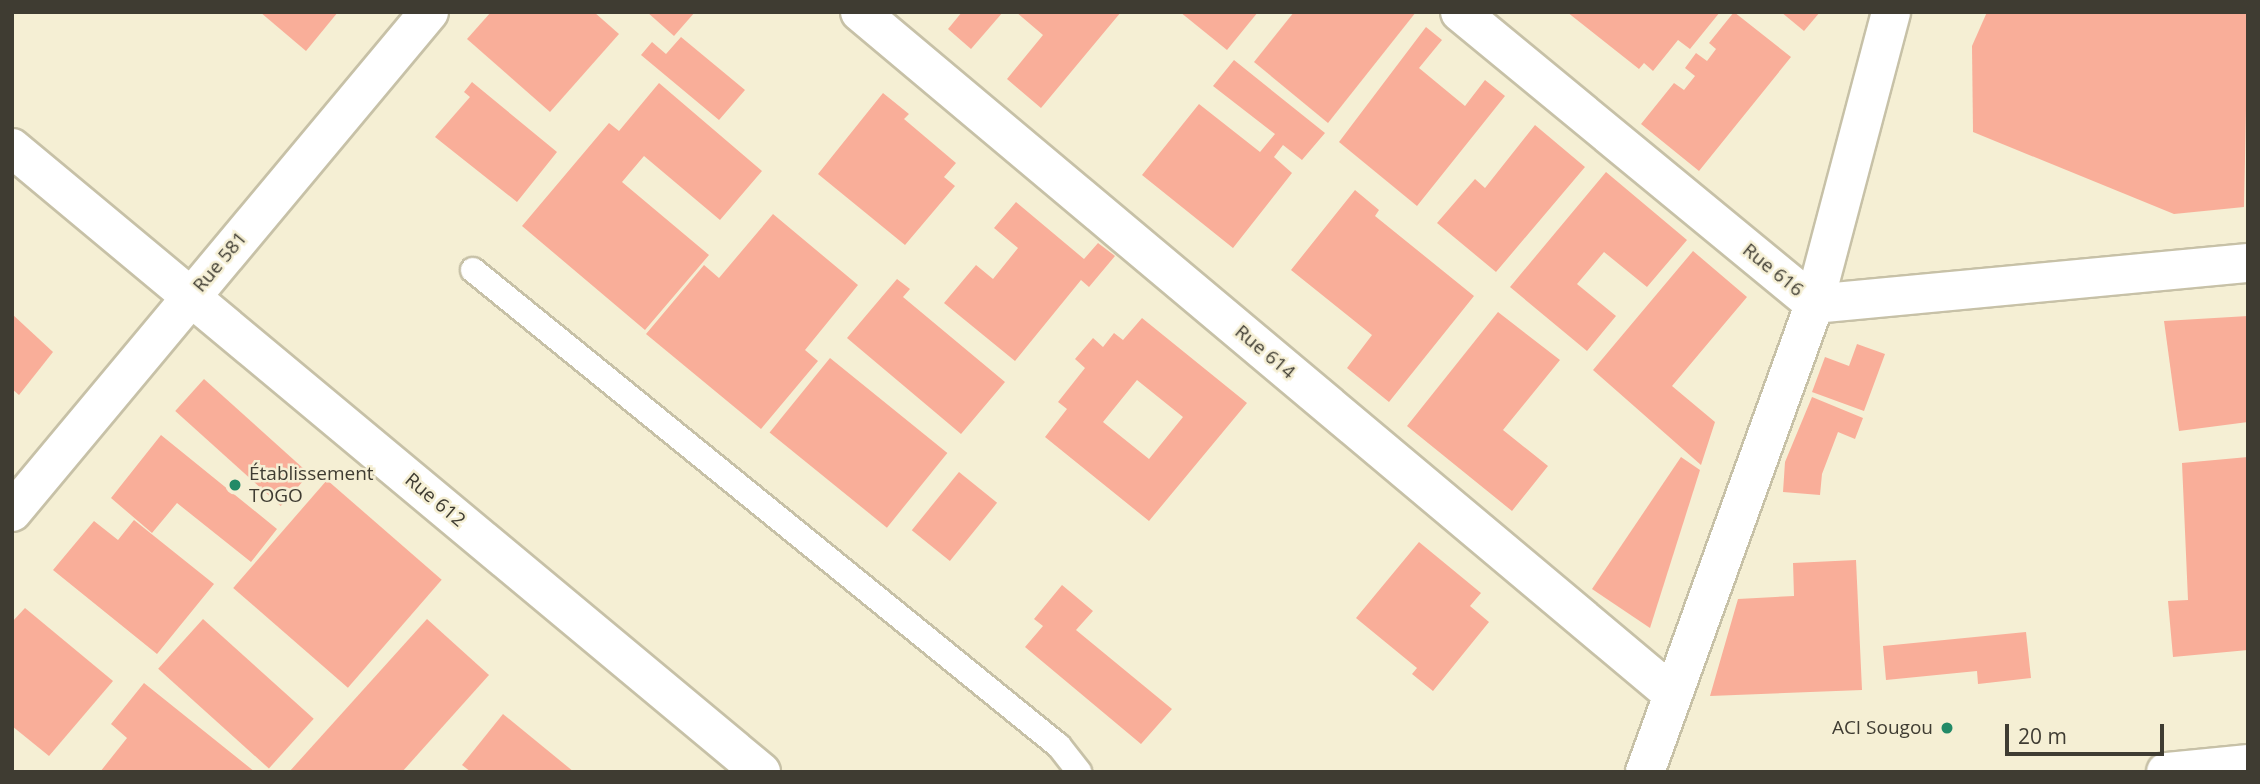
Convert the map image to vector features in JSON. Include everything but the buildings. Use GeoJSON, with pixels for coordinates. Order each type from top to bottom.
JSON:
{"type":"FeatureCollection","features":[{"type":"Feature","properties":{"kind":"street","name":"Rue 581"},"geometry":{"type":"LineString","coordinates":[[12,512],[429,12]]}},
{"type":"Feature","properties":{"kind":"street","name":"Rue 614"},"geometry":{"type":"LineString","coordinates":[[860,12],[1670,692]]}},
{"type":"Feature","properties":{"kind":"street","name":"Rue 616"},"geometry":{"type":"LineString","coordinates":[[1460,12],[1814,304],[2248,263]]}},
{"type":"Feature","properties":{"kind":"street"},"geometry":{"type":"LineString","coordinates":[[1645,772],[1670,692],[1814,304],[1891,12]]}},
{"type":"Feature","properties":{"kind":"street","name":"Rue 612"},"geometry":{"type":"LineString","coordinates":[[12,148],[761,772]]}},
{"type":"Feature","properties":{"kind":"street"},"geometry":{"type":"LineString","coordinates":[[2166,772],[2248,764]]}},
{"type":"Feature","properties":{"kind":"lane"},"geometry":{"type":"LineString","coordinates":[[473,270],[1059,746],[1079,772]]}},
{"type":"Feature","properties":{"kind":"place","name":"Établissement TOGO"},"geometry":{"type":"Point","coordinates":[235,485]}},
{"type":"Feature","properties":{"kind":"place","name":"ACI Sougou"},"geometry":{"type":"Point","coordinates":[1947,728]}}]}
